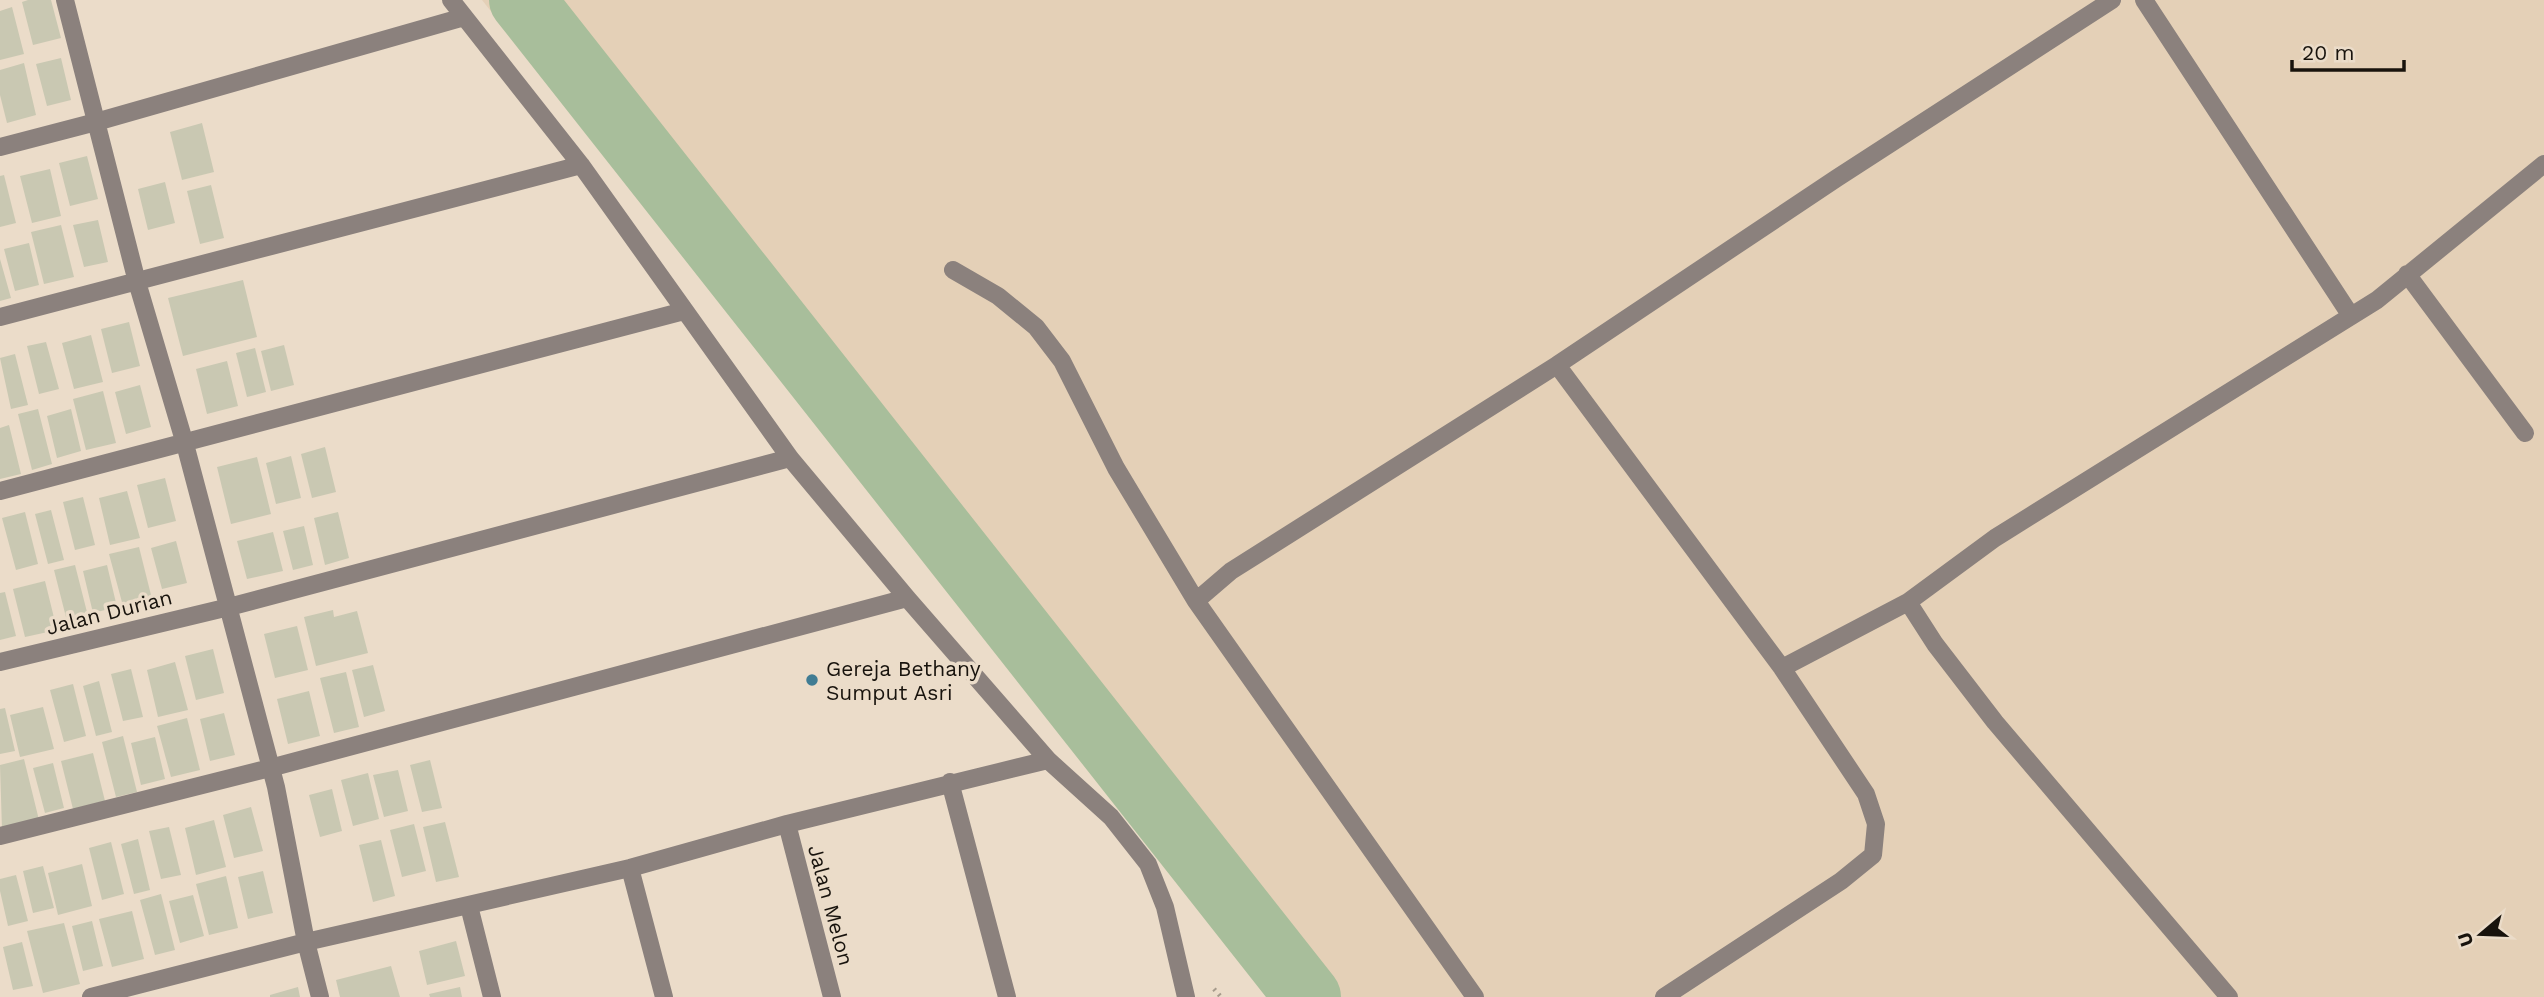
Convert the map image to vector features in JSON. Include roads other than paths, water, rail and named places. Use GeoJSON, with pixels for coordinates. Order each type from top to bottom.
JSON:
{"type":"FeatureCollection","features":[{"type":"Feature","properties":{"kind":"street"},"geometry":{"type":"LineString","coordinates":[[65,0],[137,282],[185,444],[276,787],[306,942],[320,997]]}},
{"type":"Feature","properties":{"kind":"street"},"geometry":{"type":"LineString","coordinates":[[451,0],[581,165],[790,458],[906,598],[1048,760],[1111,817],[1148,864],[1166,907],[1186,997]]}},
{"type":"Feature","properties":{"kind":"street"},"geometry":{"type":"LineString","coordinates":[[1196,601],[1231,571],[1557,365],[1837,178],[2112,0]]}},
{"type":"Feature","properties":{"kind":"street"},"geometry":{"type":"LineString","coordinates":[[2144,0],[2351,316]]}},
{"type":"Feature","properties":{"kind":"street"},"geometry":{"type":"LineString","coordinates":[[0,147],[464,17]]}},
{"type":"Feature","properties":{"kind":"street"},"geometry":{"type":"LineString","coordinates":[[1782,668],[1908,602],[1996,538],[2376,300],[2544,164]]}},
{"type":"Feature","properties":{"kind":"street"},"geometry":{"type":"LineString","coordinates":[[0,317],[581,165]]}},
{"type":"Feature","properties":{"kind":"street"},"geometry":{"type":"LineString","coordinates":[[953,270],[998,296],[1036,327],[1062,360],[1116,468],[1196,601],[1475,997]]}},
{"type":"Feature","properties":{"kind":"street"},"geometry":{"type":"LineString","coordinates":[[2407,274],[2525,433]]}},
{"type":"Feature","properties":{"kind":"street"},"geometry":{"type":"LineString","coordinates":[[0,491],[684,312]]}},
{"type":"Feature","properties":{"kind":"street"},"geometry":{"type":"LineString","coordinates":[[1557,365],[1782,668],[1866,794],[1877,824],[1873,855],[1841,881],[1664,997]]}},
{"type":"Feature","properties":{"kind":"street","name":"Jalan Durian"},"geometry":{"type":"LineString","coordinates":[[0,662],[229,607],[790,458]]}},
{"type":"Feature","properties":{"kind":"street"},"geometry":{"type":"LineString","coordinates":[[0,836],[270,768],[906,598]]}},
{"type":"Feature","properties":{"kind":"street"},"geometry":{"type":"LineString","coordinates":[[1908,602],[1935,644],[1995,722],[2230,997]]}},
{"type":"Feature","properties":{"kind":"street"},"geometry":{"type":"LineString","coordinates":[[90,997],[306,942],[630,868],[787,824],[1048,760]]}},
{"type":"Feature","properties":{"kind":"street"},"geometry":{"type":"LineString","coordinates":[[950,782],[1007,997]]}},
{"type":"Feature","properties":{"kind":"street","name":"Jalan Melon"},"geometry":{"type":"LineString","coordinates":[[787,824],[832,997]]}},
{"type":"Feature","properties":{"kind":"street"},"geometry":{"type":"LineString","coordinates":[[630,868],[664,997]]}},
{"type":"Feature","properties":{"kind":"street"},"geometry":{"type":"LineString","coordinates":[[469,906],[492,997]]}},
{"type":"Feature","properties":{"kind":"waterway"},"geometry":{"type":"LineString","coordinates":[[522,0],[1308,997]]}},
{"type":"Feature","properties":{"kind":"place","name":"Gereja Bethany Sumput Asri"},"geometry":{"type":"Point","coordinates":[812,680]}}]}
